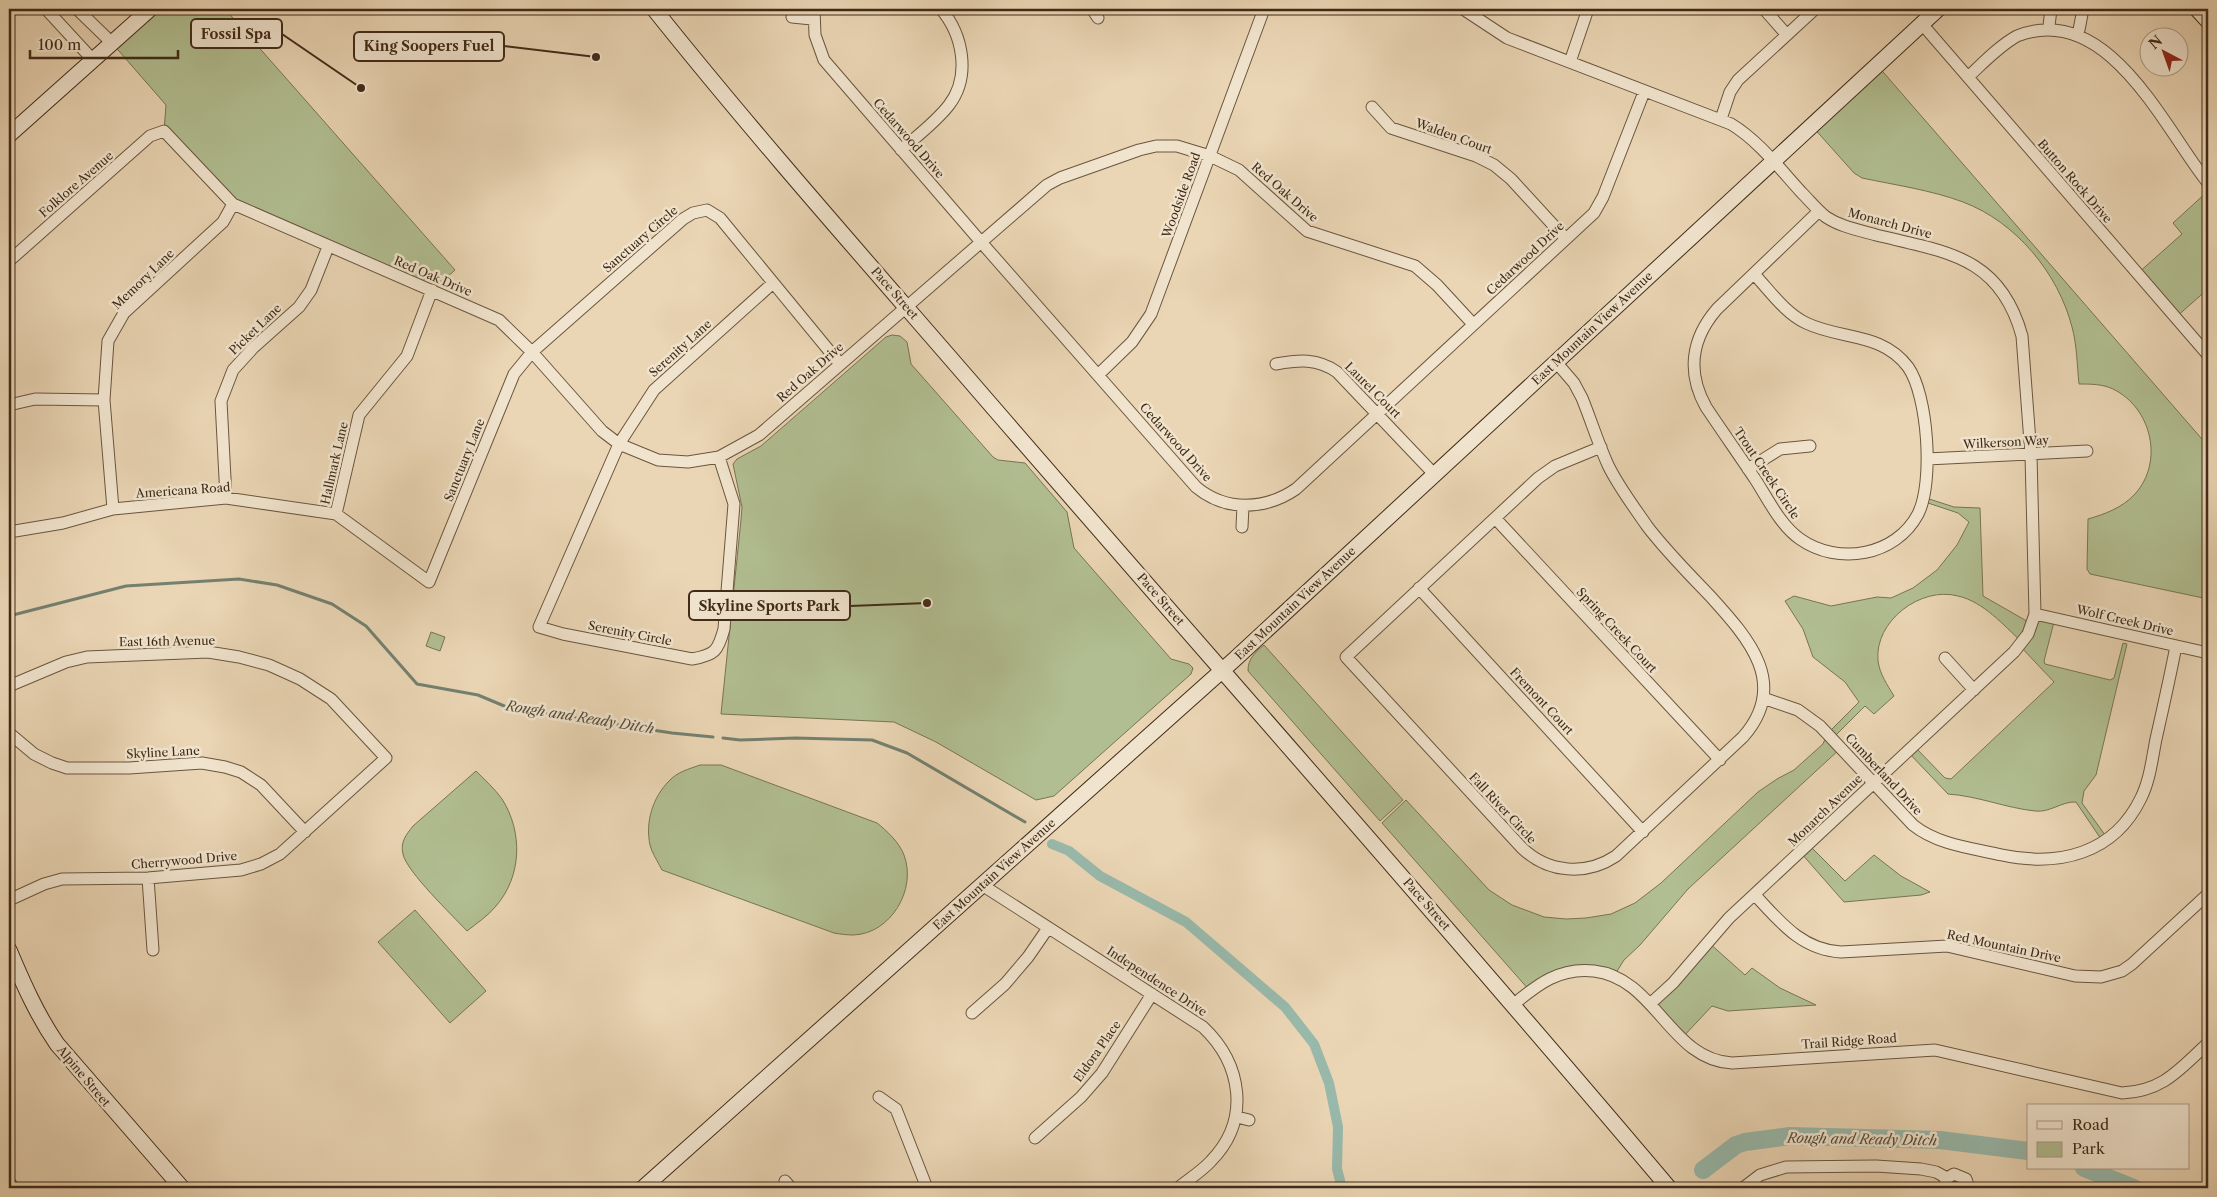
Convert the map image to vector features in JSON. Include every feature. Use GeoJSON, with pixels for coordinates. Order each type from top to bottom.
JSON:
{"type":"FeatureCollection","features":[{"type":"Feature","properties":{"kind":"street"},"geometry":{"type":"LineString","coordinates":[[46,9],[93,60]]}},
{"type":"Feature","properties":{"kind":"street"},"geometry":{"type":"LineString","coordinates":[[77,9],[112,43]]}},
{"type":"Feature","properties":{"kind":"street"},"geometry":{"type":"LineString","coordinates":[[9,135],[150,9]]}},
{"type":"Feature","properties":{"kind":"street","name":"Pace Street"},"geometry":{"type":"LineString","coordinates":[[654,9],[732,104],[906,307],[1514,1004],[1669,1188]]}},
{"type":"Feature","properties":{"kind":"street"},"geometry":{"type":"LineString","coordinates":[[901,150],[944,111],[953,98],[959,83],[962,66],[959,42],[952,24],[941,9]]}},
{"type":"Feature","properties":{"kind":"street","name":"Woodside Road"},"geometry":{"type":"LineString","coordinates":[[1098,374],[1132,342],[1151,314],[1264,9]]}},
{"type":"Feature","properties":{"kind":"street","name":"Monarch Drive"},"geometry":{"type":"LineString","coordinates":[[1463,9],[1507,38],[1644,92],[1720,119],[1747,135],[1819,211],[1834,221],[1853,229],[1954,254],[1975,265],[1996,284],[2013,310],[2022,336],[2031,455],[2035,614]]}},
{"type":"Feature","properties":{"kind":"street"},"geometry":{"type":"LineString","coordinates":[[1570,62],[1588,9]]}},
{"type":"Feature","properties":{"kind":"street"},"geometry":{"type":"LineString","coordinates":[[1764,9],[1787,35]]}},
{"type":"Feature","properties":{"kind":"street"},"geometry":{"type":"LineString","coordinates":[[1720,119],[1730,92],[1738,80],[1815,9]]}},
{"type":"Feature","properties":{"kind":"street","name":"East Mountain View Avenue"},"geometry":{"type":"LineString","coordinates":[[644,1188],[1222,670],[1938,9]]}},
{"type":"Feature","properties":{"kind":"street"},"geometry":{"type":"LineString","coordinates":[[2049,26],[2050,9]]}},
{"type":"Feature","properties":{"kind":"street"},"geometry":{"type":"LineString","coordinates":[[2079,30],[2083,9]]}},
{"type":"Feature","properties":{"kind":"street"},"geometry":{"type":"LineString","coordinates":[[2197,9],[2208,21]]}},
{"type":"Feature","properties":{"kind":"street"},"geometry":{"type":"LineString","coordinates":[[792,17],[813,14]]}},
{"type":"Feature","properties":{"kind":"street","name":"Cedarwood Drive"},"geometry":{"type":"LineString","coordinates":[[813,14],[816,38],[824,60],[981,242],[1196,487],[1213,498],[1243,506],[1267,503],[1286,495],[1378,413],[1594,213],[1600,204],[1644,92]]}},
{"type":"Feature","properties":{"kind":"street","name":"Button Rock Drive"},"geometry":{"type":"LineString","coordinates":[[1922,24],[2208,355]]}},
{"type":"Feature","properties":{"kind":"street"},"geometry":{"type":"LineString","coordinates":[[1968,77],[2014,38],[2028,31],[2049,26],[2079,30],[2099,39],[2106,45],[2151,96],[2185,151],[2208,183]]}},
{"type":"Feature","properties":{"kind":"street","name":"Walden Court"},"geometry":{"type":"LineString","coordinates":[[1372,108],[1391,128],[1470,154],[1494,165],[1511,180],[1566,239]]}},
{"type":"Feature","properties":{"kind":"street","name":"Red Oak Drive"},"geometry":{"type":"LineString","coordinates":[[164,131],[233,204],[499,320],[532,352],[602,431],[619,444],[658,460],[688,462],[719,457],[759,435],[1043,188],[1060,178],[1139,150],[1156,146],[1177,146],[1230,164],[1244,174],[1308,231],[1415,266],[1431,279],[1473,324]]}},
{"type":"Feature","properties":{"kind":"street","name":"Folklore Avenue"},"geometry":{"type":"LineString","coordinates":[[9,261],[150,136],[164,131]]}},
{"type":"Feature","properties":{"kind":"street","name":"Memory Lane"},"geometry":{"type":"LineString","coordinates":[[112,509],[104,400],[108,341],[124,313],[222,222],[233,204]]}},
{"type":"Feature","properties":{"kind":"street","name":"Sanctuary Circle"},"geometry":{"type":"LineString","coordinates":[[532,352],[676,225],[693,213],[707,210],[720,218],[840,364]]}},
{"type":"Feature","properties":{"kind":"street","name":"Trout Creek Circle"},"geometry":{"type":"LineString","coordinates":[[1754,274],[1787,310],[1800,320],[1817,327],[1874,341],[1899,357],[1913,376],[1922,398],[1927,459],[1924,497],[1918,514],[1908,527],[1877,549],[1849,555],[1824,551],[1811,546],[1795,536],[1785,525],[1702,401],[1693,367],[1697,342],[1706,322],[1717,309],[1819,211]]}},
{"type":"Feature","properties":{"kind":"street","name":"Picket Lane"},"geometry":{"type":"LineString","coordinates":[[226,498],[221,401],[233,370],[253,348],[298,307],[310,290],[328,246]]}},
{"type":"Feature","properties":{"kind":"street","name":"Serenity Lane"},"geometry":{"type":"LineString","coordinates":[[619,444],[654,390],[773,283]]}},
{"type":"Feature","properties":{"kind":"street","name":"Hallmark Lane"},"geometry":{"type":"LineString","coordinates":[[336,514],[359,416],[407,356],[432,290]]}},
{"type":"Feature","properties":{"kind":"street","name":"Sanctuary Lane"},"geometry":{"type":"LineString","coordinates":[[429,582],[514,374],[532,352]]}},
{"type":"Feature","properties":{"kind":"street","name":"Laurel Court"},"geometry":{"type":"LineString","coordinates":[[1276,364],[1304,360],[1328,366],[1347,381],[1434,474]]}},
{"type":"Feature","properties":{"kind":"street","name":"Fall River Circle"},"geometry":{"type":"LineString","coordinates":[[1556,362],[1578,388],[1611,470],[1647,526],[1749,642],[1761,666],[1764,681],[1764,698],[1759,714],[1751,729],[1616,856],[1601,864],[1580,869],[1553,867],[1528,854],[1346,657],[1547,471],[1601,446]]}},
{"type":"Feature","properties":{"kind":"street"},"geometry":{"type":"LineString","coordinates":[[9,405],[35,399],[104,400]]}},
{"type":"Feature","properties":{"kind":"street","name":"Serenity Circle"},"geometry":{"type":"LineString","coordinates":[[619,444],[539,627],[692,659],[708,656],[719,648],[724,629],[734,504],[719,457]]}},
{"type":"Feature","properties":{"kind":"street"},"geometry":{"type":"LineString","coordinates":[[1748,469],[1780,449],[1810,446]]}},
{"type":"Feature","properties":{"kind":"street","name":"Wilkerson Way"},"geometry":{"type":"LineString","coordinates":[[1927,459],[2031,455],[2087,450]]}},
{"type":"Feature","properties":{"kind":"street","name":"Americana Road"},"geometry":{"type":"LineString","coordinates":[[9,532],[63,522],[112,509],[190,503],[226,498],[336,514],[429,582]]}},
{"type":"Feature","properties":{"kind":"street"},"geometry":{"type":"LineString","coordinates":[[1242,528],[1243,506]]}},
{"type":"Feature","properties":{"kind":"street","name":"Spring Creek Court"},"geometry":{"type":"LineString","coordinates":[[1495,518],[1720,760]]}},
{"type":"Feature","properties":{"kind":"street","name":"Fremont Court"},"geometry":{"type":"LineString","coordinates":[[1420,588],[1643,832]]}},
{"type":"Feature","properties":{"kind":"street","name":"Wolf Creek Drive"},"geometry":{"type":"LineString","coordinates":[[2035,614],[2208,653]]}},
{"type":"Feature","properties":{"kind":"street","name":"Monarch Avenue"},"geometry":{"type":"LineString","coordinates":[[1650,1004],[1673,983],[1729,918],[2023,643],[2035,614]]}},
{"type":"Feature","properties":{"kind":"street","name":"Cumberland Drive"},"geometry":{"type":"LineString","coordinates":[[1764,698],[1785,704],[1806,714],[1820,726],[1913,825],[1925,834],[1940,840],[2030,860],[2060,859],[2086,851],[2106,840],[2121,827],[2142,796],[2148,778],[2176,646]]}},
{"type":"Feature","properties":{"kind":"street","name":"East 16th Avenue"},"geometry":{"type":"LineString","coordinates":[[9,686],[66,662],[87,657],[200,652],[239,657],[269,665],[300,679],[331,699],[386,758]]}},
{"type":"Feature","properties":{"kind":"street"},"geometry":{"type":"LineString","coordinates":[[1945,658],[1974,690]]}},
{"type":"Feature","properties":{"kind":"street","name":"Skyline Lane"},"geometry":{"type":"LineString","coordinates":[[9,732],[34,754],[67,768],[129,768],[202,763],[241,772],[261,785],[305,832]]}},
{"type":"Feature","properties":{"kind":"street","name":"Cherrywood Drive"},"geometry":{"type":"LineString","coordinates":[[9,900],[44,884],[62,880],[148,878],[241,870],[261,864],[280,854],[386,758]]}},
{"type":"Feature","properties":{"kind":"street"},"geometry":{"type":"LineString","coordinates":[[148,878],[153,950]]}},
{"type":"Feature","properties":{"kind":"street","name":"Independence Drive"},"geometry":{"type":"LineString","coordinates":[[982,885],[1203,1027],[1224,1051],[1237,1092],[1237,1117],[1225,1144],[1212,1161],[1178,1188]]}},
{"type":"Feature","properties":{"kind":"street","name":"Red Mountain Drive"},"geometry":{"type":"LineString","coordinates":[[1755,895],[1794,935],[1810,945],[1827,950],[1842,952],[1947,946],[2075,976],[2094,977],[2116,973],[2132,964],[2208,894]]}},
{"type":"Feature","properties":{"kind":"street"},"geometry":{"type":"LineString","coordinates":[[972,1013],[1005,984],[1028,957],[1048,928]]}},
{"type":"Feature","properties":{"kind":"street","name":"Alpine Street"},"geometry":{"type":"LineString","coordinates":[[9,950],[33,1005],[57,1044],[182,1188]]}},
{"type":"Feature","properties":{"kind":"street","name":"Trail Ridge Road"},"geometry":{"type":"LineString","coordinates":[[1514,1004],[1543,981],[1556,975],[1578,970],[1599,971],[1619,978],[1635,988],[1688,1046],[1705,1057],[1717,1061],[1732,1062],[1935,1050],[2122,1093],[2141,1091],[2159,1085],[2208,1043]]}},
{"type":"Feature","properties":{"kind":"street","name":"Eldora Place"},"geometry":{"type":"LineString","coordinates":[[1035,1138],[1082,1097],[1102,1073],[1152,994]]}},
{"type":"Feature","properties":{"kind":"street"},"geometry":{"type":"LineString","coordinates":[[879,1097],[896,1109],[927,1188]]}},
{"type":"Feature","properties":{"kind":"street"},"geometry":{"type":"LineString","coordinates":[[1237,1117],[1249,1120]]}},
{"type":"Feature","properties":{"kind":"street"},"geometry":{"type":"LineString","coordinates":[[1743,1188],[1760,1175],[1771,1170],[1807,1165],[1921,1169],[1936,1172],[1945,1183],[1954,1174],[1963,1176],[1969,1182],[1970,1188]]}},
{"type":"Feature","properties":{"kind":"street"},"geometry":{"type":"LineString","coordinates":[[9,1182],[14,1188]]}},
{"type":"Feature","properties":{"kind":"green space"},"geometry":{"type":"Polygon","coordinates":[[[150,9],[225,9],[455,270],[432,290],[233,204],[164,131],[166,105],[112,43],[150,9]]]}},
{"type":"Feature","properties":{"kind":"green space"},"geometry":{"type":"Polygon","coordinates":[[[1877,65],[2208,446],[2208,599],[2090,574],[2087,569],[2088,519],[2119,507],[2135,494],[2144,481],[2149,467],[2150,437],[2145,422],[2137,409],[2126,398],[2105,386],[2079,384],[2075,341],[2065,307],[2057,288],[2032,252],[2000,222],[1963,202],[1926,191],[1862,178],[1854,173],[1812,126],[1877,65]]]}},
{"type":"Feature","properties":{"kind":"green space"},"geometry":{"type":"Polygon","coordinates":[[[2208,191],[2208,289],[2175,318],[2137,274],[2182,234],[2173,223],[2208,191]]]}},
{"type":"Feature","properties":{"kind":"green space"},"geometry":{"type":"Polygon","coordinates":[[[892,335],[900,336],[907,342],[911,364],[993,457],[998,460],[1025,463],[1067,512],[1074,548],[1171,659],[1189,664],[1193,668],[1191,674],[1054,796],[1036,800],[936,742],[894,722],[721,714],[742,507],[733,464],[737,459],[761,446],[886,337],[892,335]]]}},
{"type":"Feature","properties":{"kind":"green space"},"geometry":{"type":"Polygon","coordinates":[[[1923,497],[1954,507],[1980,508],[1983,596],[2032,624],[2035,614],[2055,618],[2044,661],[2045,664],[2110,680],[2114,678],[2123,643],[2127,644],[2096,775],[2084,791],[2082,803],[2108,839],[2103,842],[2076,802],[2035,811],[1948,794],[1908,752],[1914,746],[1945,778],[1951,779],[2054,682],[2020,646],[2022,642],[1993,615],[1967,599],[1944,594],[1929,596],[1915,602],[1892,620],[1884,633],[1879,646],[1878,661],[1882,675],[1894,696],[1874,714],[1865,706],[1832,739],[1841,748],[1688,889],[1640,945],[1624,960],[1614,976],[1589,970],[1530,991],[1382,823],[1406,800],[1489,890],[1512,905],[1544,917],[1586,918],[1611,914],[1635,903],[1661,883],[1758,792],[1794,770],[1823,744],[1827,734],[1859,702],[1845,682],[1813,657],[1803,629],[1785,601],[1794,596],[1831,606],[1877,597],[1891,598],[1913,588],[1937,570],[1957,545],[1969,522],[1958,513],[1922,501],[1923,497]]]}},
{"type":"Feature","properties":{"kind":"green space"},"geometry":{"type":"Polygon","coordinates":[[[431,632],[445,637],[440,651],[426,646],[431,632]]]}},
{"type":"Feature","properties":{"kind":"green space"},"geometry":{"type":"Polygon","coordinates":[[[1264,645],[1403,800],[1380,821],[1248,671],[1251,659],[1264,645]]]}},
{"type":"Feature","properties":{"kind":"green space"},"geometry":{"type":"Polygon","coordinates":[[[700,765],[721,765],[877,823],[896,841],[904,855],[907,868],[907,882],[904,895],[898,907],[879,927],[867,933],[853,935],[834,933],[662,870],[650,845],[649,828],[652,810],[663,787],[672,778],[683,771],[700,765]]]}},
{"type":"Feature","properties":{"kind":"green space"},"geometry":{"type":"Polygon","coordinates":[[[476,771],[499,795],[509,812],[514,825],[517,854],[515,868],[505,894],[490,913],[467,931],[412,871],[406,862],[402,846],[413,826],[476,771]]]}},
{"type":"Feature","properties":{"kind":"green space"},"geometry":{"type":"Polygon","coordinates":[[[1809,845],[1845,881],[1874,855],[1901,876],[1930,892],[1921,895],[1844,902],[1801,853],[1809,845]]]}},
{"type":"Feature","properties":{"kind":"green space"},"geometry":{"type":"Polygon","coordinates":[[[415,910],[486,991],[450,1023],[378,942],[415,910]]]}},
{"type":"Feature","properties":{"kind":"green space"},"geometry":{"type":"Polygon","coordinates":[[[1708,942],[1745,975],[1752,968],[1780,988],[1816,1005],[1728,1011],[1712,1006],[1681,1039],[1650,1004],[1708,942]]]}},
{"type":"Feature","properties":{"kind":"waterway","name":"Rough and Ready Ditch"},"geometry":{"type":"LineString","coordinates":[[9,616],[126,586],[239,579],[277,585],[332,604],[366,626],[417,684],[478,695],[509,708],[672,733],[713,737]]}},
{"type":"Feature","properties":{"kind":"waterway","name":"Rough and Ready Ditch"},"geometry":{"type":"LineString","coordinates":[[723,738],[740,740],[795,738],[872,740],[907,753],[1025,822]]}},
{"type":"Feature","properties":{"kind":"waterway","name":"Rough and Ready Ditch"},"geometry":{"type":"LineString","coordinates":[[1052,844],[1069,851],[1100,876],[1186,922],[1285,1007],[1314,1044],[1329,1083],[1338,1127],[1337,1169],[1342,1188]]}},
{"type":"Feature","properties":{"kind":"waterway","name":"Rough and Ready Ditch"},"geometry":{"type":"LineString","coordinates":[[1703,1170],[1736,1145],[1790,1136],[1940,1140],[2027,1151]]}},
{"type":"Feature","properties":{"kind":"waterway","name":"Rough and Ready Ditch"},"geometry":{"type":"LineString","coordinates":[[2089,1170],[2134,1188]]}},
{"type":"Feature","properties":{"kind":"place","name":"King Soopers Fuel"},"geometry":{"type":"Point","coordinates":[596,57]}},
{"type":"Feature","properties":{"kind":"place","name":"Fossil Spa"},"geometry":{"type":"Point","coordinates":[361,88]}},
{"type":"Feature","properties":{"kind":"place","name":"Skyline Sports Park"},"geometry":{"type":"Point","coordinates":[927,603]}}]}
